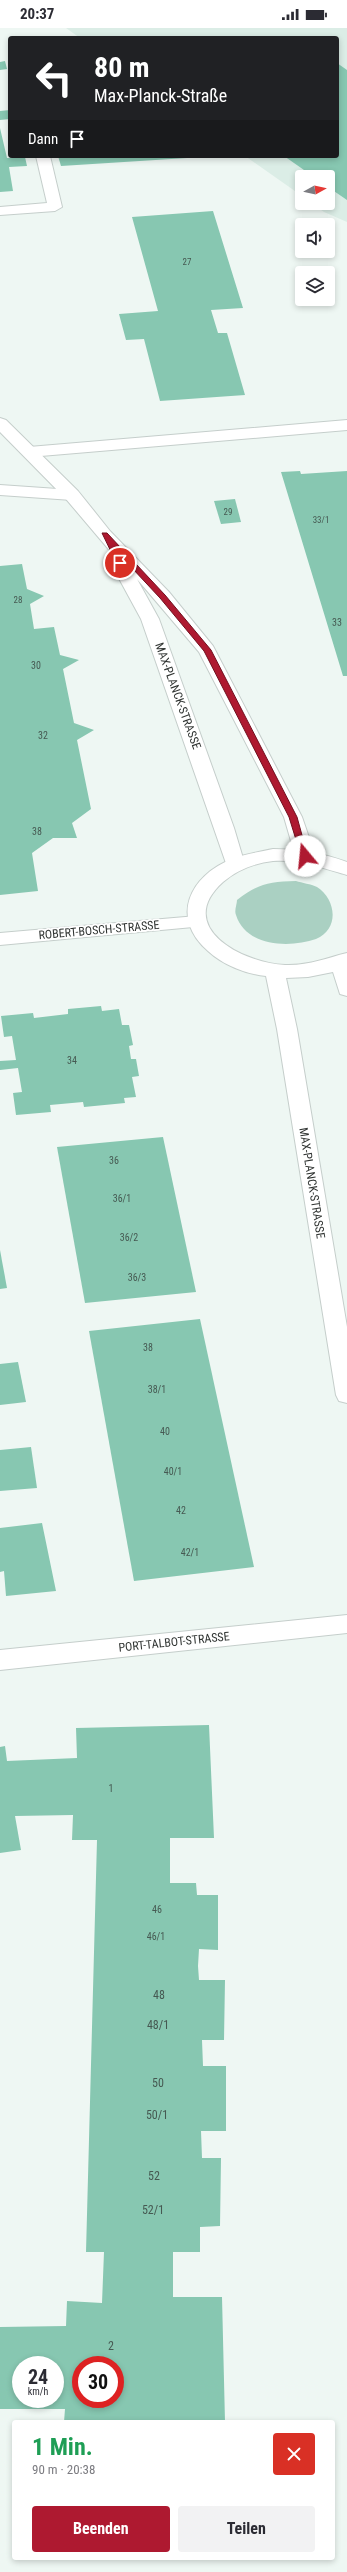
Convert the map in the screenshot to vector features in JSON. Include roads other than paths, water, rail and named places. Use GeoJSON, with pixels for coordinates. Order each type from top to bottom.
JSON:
{"type":"FeatureCollection","features":[{"type":"Feature","properties":{"kind":"street"},"geometry":{"type":"LineString","coordinates":[[0,211],[55,207],[43,158]]}},
{"type":"Feature","properties":{"kind":"street","name":"MAX-PLANCK-STRASSE"},"geometry":{"type":"LineString","coordinates":[[0,423],[72,495],[104,535],[163,596],[207,650],[293,817],[305,856]]}},
{"type":"Feature","properties":{"kind":"street"},"geometry":{"type":"LineString","coordinates":[[29,452],[347,425]]}},
{"type":"Feature","properties":{"kind":"street"},"geometry":{"type":"LineString","coordinates":[[0,490],[72,495]]}},
{"type":"Feature","properties":{"kind":"street","name":"MAX-PLANCK-STRASSE"},"geometry":{"type":"LineString","coordinates":[[104,535],[150,619],[225,828],[235,865]]}},
{"type":"Feature","properties":{"kind":"street"},"geometry":{"type":"LineString","coordinates":[[347,869],[328,860],[305,856],[280,854],[256,858],[235,865],[216,875],[203,890],[196,905],[197,922],[207,939],[224,954],[247,966],[275,971],[309,971],[344,961],[347,989]]}},
{"type":"Feature","properties":{"kind":"street","name":"ROBERT-BOSCH-STRASSE"},"geometry":{"type":"LineString","coordinates":[[0,939],[197,922]]}},
{"type":"Feature","properties":{"kind":"street","name":"MAX-PLANCK-STRASSE"},"geometry":{"type":"LineString","coordinates":[[275,971],[287,1029],[347,1395]]}},
{"type":"Feature","properties":{"kind":"street","name":"PORT-TALBOT-STRASSE"},"geometry":{"type":"LineString","coordinates":[[0,1660],[347,1624]]}}]}
